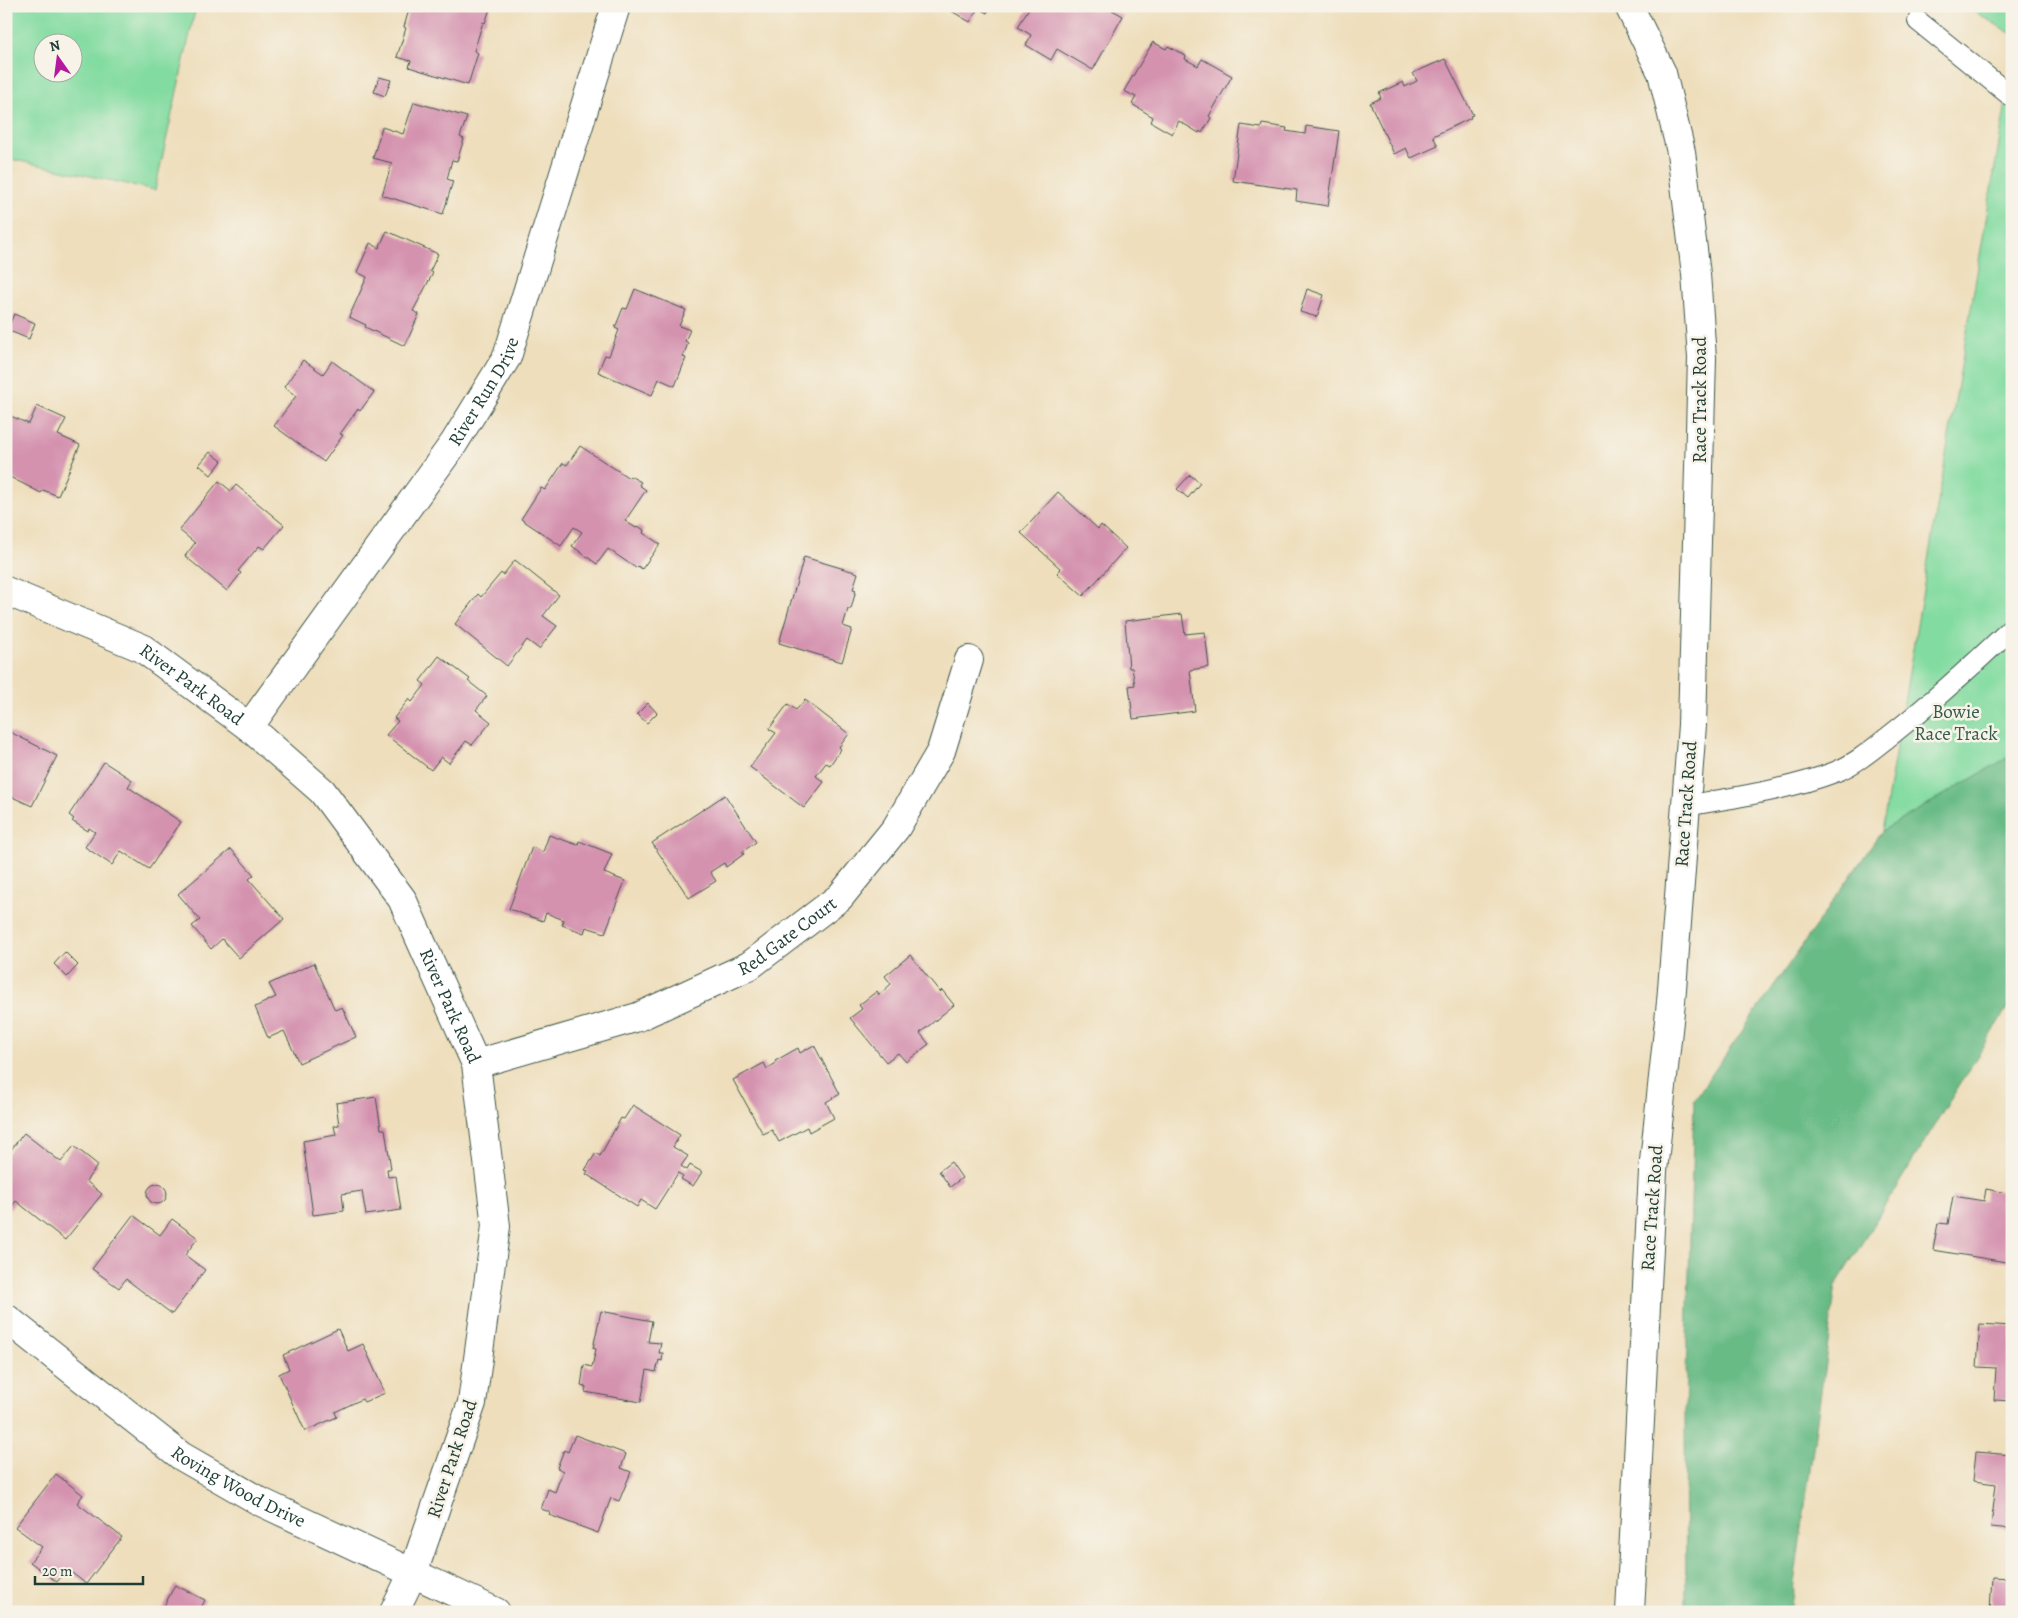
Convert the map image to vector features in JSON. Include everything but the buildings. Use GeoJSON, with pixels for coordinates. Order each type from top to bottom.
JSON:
{"type":"FeatureCollection","features":[{"type":"Feature","properties":{"kind":"street","name":"River Run Drive"},"geometry":{"type":"LineString","coordinates":[[249,727],[454,443],[507,357],[616,6]]}},
{"type":"Feature","properties":{"kind":"street","name":"Race Track Road"},"geometry":{"type":"LineString","coordinates":[[1629,6],[1662,72],[1681,152],[1696,274],[1702,358],[1693,715],[1671,1002],[1653,1171],[1630,1612]]}},
{"type":"Feature","properties":{"kind":"street","name":"River Park Road"},"geometry":{"type":"LineString","coordinates":[[6,591],[142,648],[249,727],[322,790],[402,899],[476,1064],[496,1226],[472,1403],[413,1573],[394,1612]]}},
{"type":"Feature","properties":{"kind":"street","name":"Red Gate Court"},"geometry":{"type":"LineString","coordinates":[[476,1064],[638,1017],[749,966],[840,897],[896,828],[940,751],[969,660]]}},
{"type":"Feature","properties":{"kind":"street","name":"Roving Wood Drive"},"geometry":{"type":"LineString","coordinates":[[6,1318],[181,1456],[261,1502],[496,1612]]}},
{"type":"Feature","properties":{"kind":"lane"},"geometry":{"type":"LineString","coordinates":[[1918,21],[2012,96]]}},
{"type":"Feature","properties":{"kind":"lane"},"geometry":{"type":"LineString","coordinates":[[1686,806],[1776,789],[1835,772],[1863,756],[1905,724],[1958,680],[2012,628]]}},
{"type":"Feature","properties":{"kind":"green space"},"geometry":{"type":"Polygon","coordinates":[[[6,6],[196,6],[155,190],[6,158],[6,6]]]}},
{"type":"Feature","properties":{"kind":"green space"},"geometry":{"type":"Polygon","coordinates":[[[1965,6],[2012,6],[2012,34],[1965,6]]]}},
{"type":"Feature","properties":{"kind":"green space","name":"Bowie Race Track"},"geometry":{"type":"Polygon","coordinates":[[[2012,67],[2012,755],[1882,831],[2012,67]]]}},
{"type":"Feature","properties":{"kind":"green space"},"geometry":{"type":"Polygon","coordinates":[[[2012,755],[2012,1000],[1836,1285],[1790,1612],[1686,1612],[1685,1411],[1694,1100],[1882,831],[2012,755]]]}}]}
